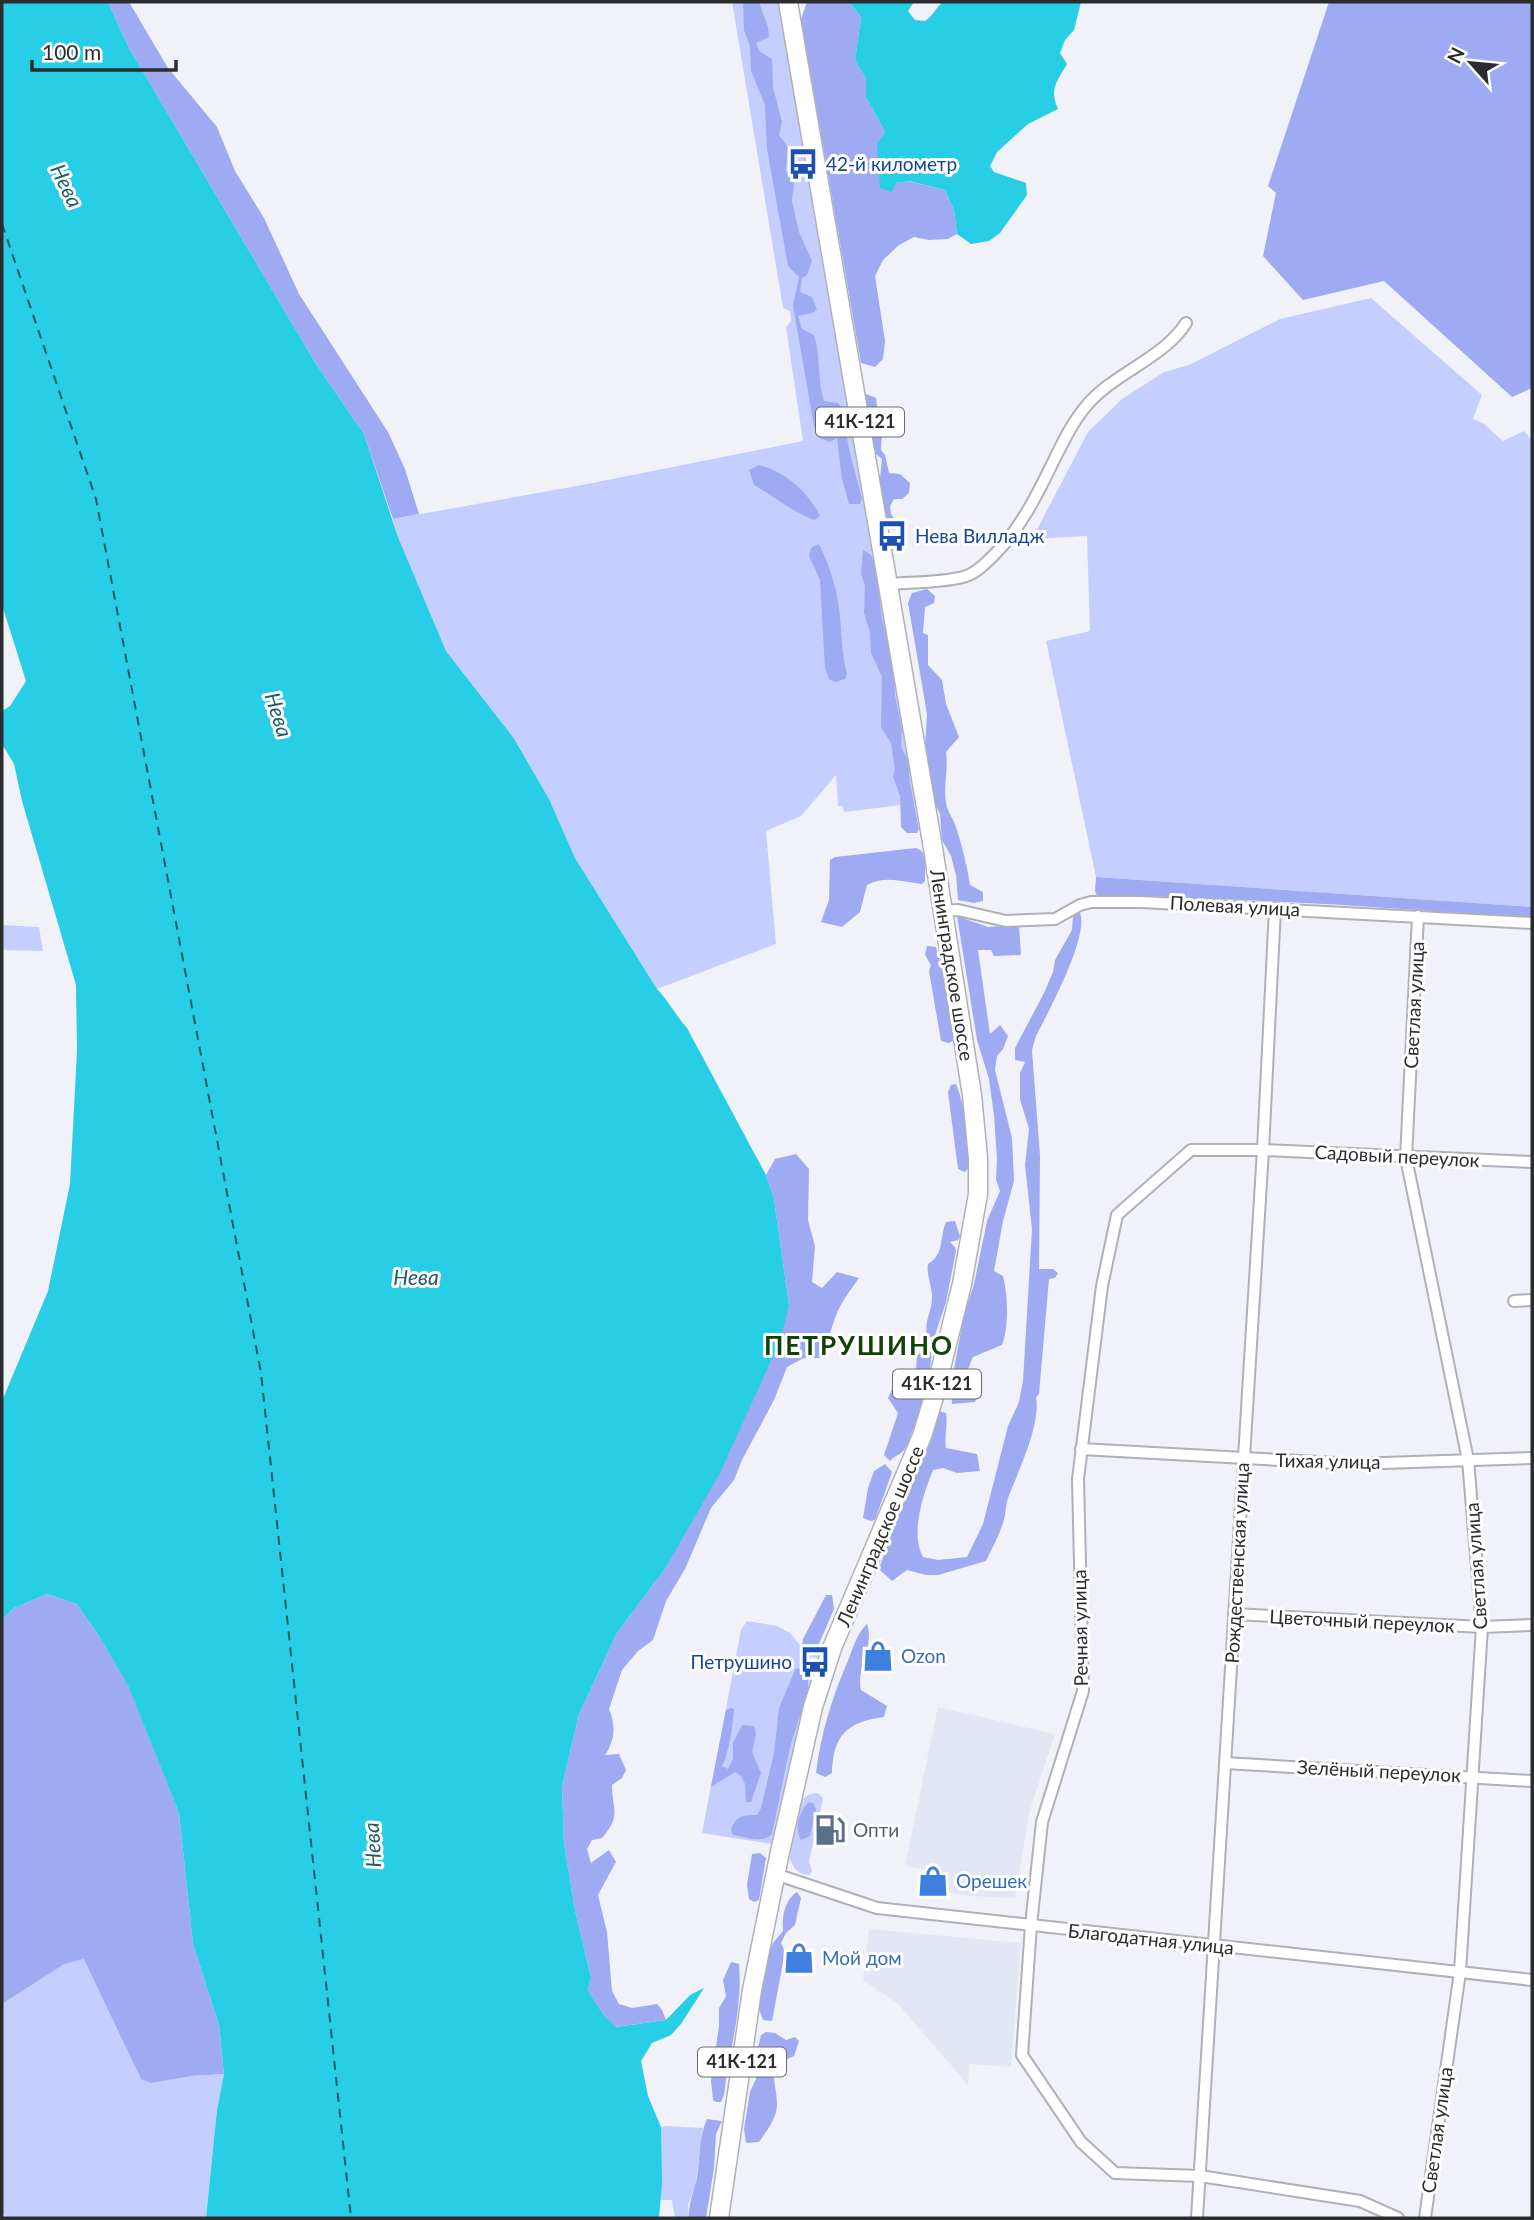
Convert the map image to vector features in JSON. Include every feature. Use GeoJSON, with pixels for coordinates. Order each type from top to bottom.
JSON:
{"type":"FeatureCollection","features":[{"type":"Feature","properties":{"kind":"main road","name":"Ленинградское шоссе"},"geometry":{"type":"LineString","coordinates":[[719,2218],[752,1990],[813,1707],[829,1658],[922,1436],[933,1400],[975,1219],[978,1181],[977,1136],[943,911],[788,2]]}},
{"type":"Feature","properties":{"kind":"street"},"geometry":{"type":"LineString","coordinates":[[888,584],[963,577],[984,565],[1009,540],[1027,512],[1070,429],[1086,405],[1106,386],[1169,342],[1186,323]]}},
{"type":"Feature","properties":{"kind":"street","name":"Полевая улица"},"geometry":{"type":"LineString","coordinates":[[943,911],[958,910],[1006,920],[1055,919],[1091,902],[1275,908],[1532,923]]}},
{"type":"Feature","properties":{"kind":"street","name":"Рождественская улица"},"geometry":{"type":"LineString","coordinates":[[1197,2218],[1263,1150],[1275,908]]}},
{"type":"Feature","properties":{"kind":"street","name":"Светлая улица"},"geometry":{"type":"LineString","coordinates":[[1418,916],[1406,1158],[1468,1460],[1482,1627],[1460,1972],[1425,2218]]}},
{"type":"Feature","properties":{"kind":"street","name":"Речная улица"},"geometry":{"type":"LineString","coordinates":[[1263,1150],[1191,1150],[1117,1214],[1102,1286],[1078,1479],[1083,1691],[1042,1822],[1031,1925],[1022,2055],[1073,2132],[1115,2173],[1200,2176],[1360,2201],[1398,2218]]}},
{"type":"Feature","properties":{"kind":"street","name":"Садовый переулок"},"geometry":{"type":"LineString","coordinates":[[1263,1150],[1532,1162]]}},
{"type":"Feature","properties":{"kind":"street"},"geometry":{"type":"LineString","coordinates":[[1514,1301],[1532,1300]]}},
{"type":"Feature","properties":{"kind":"street","name":"Тихая улица"},"geometry":{"type":"LineString","coordinates":[[1082,1449],[1354,1464],[1532,1458]]}},
{"type":"Feature","properties":{"kind":"street","name":"Цветочный переулок"},"geometry":{"type":"LineString","coordinates":[[1234,1614],[1482,1627],[1532,1625]]}},
{"type":"Feature","properties":{"kind":"street","name":"Зелёный переулок"},"geometry":{"type":"LineString","coordinates":[[1225,1763],[1471,1775],[1532,1781]]}},
{"type":"Feature","properties":{"kind":"street","name":"Благодатная улица"},"geometry":{"type":"LineString","coordinates":[[775,1874],[877,1908],[1532,1980]]}},
{"type":"Feature","properties":{"kind":"shaded area"},"geometry":{"type":"Polygon","coordinates":[[[108,2],[129,2],[168,68],[217,127],[235,171],[264,218],[299,294],[388,432],[405,469],[419,514],[393,519],[364,434],[316,364],[129,48],[108,2]]]}},
{"type":"Feature","properties":{"kind":"shaded area"},"geometry":{"type":"Polygon","coordinates":[[[732,2],[778,2],[918,803],[844,812],[843,806],[838,806],[836,775],[801,816],[766,831],[776,944],[657,989],[575,858],[549,799],[513,737],[446,651],[393,519],[803,441],[786,327],[791,321],[790,311],[783,308],[732,2]]]}},
{"type":"Feature","properties":{"kind":"shaded area"},"geometry":{"type":"Polygon","coordinates":[[[743,2],[759,2],[768,27],[769,37],[756,43],[759,51],[772,59],[773,87],[782,122],[779,135],[788,147],[786,170],[794,184],[792,201],[799,232],[812,261],[807,275],[802,278],[800,292],[812,297],[817,310],[798,316],[802,329],[814,335],[824,401],[838,403],[845,414],[848,445],[862,499],[860,504],[849,504],[842,479],[837,438],[830,442],[819,438],[814,426],[793,306],[799,277],[788,266],[767,149],[765,105],[751,71],[750,46],[744,30],[743,2]]]}},
{"type":"Feature","properties":{"kind":"shaded area"},"geometry":{"type":"Polygon","coordinates":[[[807,2],[849,2],[861,17],[855,60],[866,79],[866,97],[885,132],[878,153],[882,165],[896,183],[908,181],[945,190],[954,210],[957,234],[948,239],[929,240],[914,237],[899,245],[883,260],[875,276],[885,341],[883,359],[875,367],[861,363],[801,19],[807,2]]]}},
{"type":"Feature","properties":{"kind":"shaded area"},"geometry":{"type":"Polygon","coordinates":[[[1329,2],[1532,2],[1532,388],[1512,397],[1384,281],[1303,300],[1263,256],[1276,193],[1268,186],[1329,2]]]}},
{"type":"Feature","properties":{"kind":"shaded area"},"geometry":{"type":"Polygon","coordinates":[[[1371,298],[1482,395],[1473,419],[1483,423],[1503,441],[1524,431],[1532,440],[1532,907],[1096,877],[1046,641],[1090,631],[1087,536],[1032,539],[1088,432],[1122,399],[1164,372],[1189,365],[1280,319],[1371,298]]]}},
{"type":"Feature","properties":{"kind":"shaded area"},"geometry":{"type":"Polygon","coordinates":[[[866,394],[876,398],[882,431],[881,450],[885,455],[889,473],[900,474],[910,483],[909,493],[902,499],[894,499],[890,506],[891,514],[899,526],[894,530],[889,528],[879,487],[882,459],[876,454],[867,417],[866,394]]]}},
{"type":"Feature","properties":{"kind":"shaded area"},"geometry":{"type":"Polygon","coordinates":[[[759,465],[795,484],[820,516],[814,520],[806,517],[754,485],[749,470],[759,465]]]}},
{"type":"Feature","properties":{"kind":"shaded area"},"geometry":{"type":"Polygon","coordinates":[[[819,544],[836,591],[847,674],[845,679],[835,682],[829,679],[825,668],[820,580],[809,556],[811,548],[819,544]]]}},
{"type":"Feature","properties":{"kind":"shaded area"},"geometry":{"type":"Polygon","coordinates":[[[863,550],[875,561],[882,619],[892,654],[895,696],[902,729],[901,747],[908,760],[919,829],[917,833],[907,833],[901,827],[900,796],[893,776],[895,770],[891,743],[881,727],[882,677],[871,653],[870,632],[864,613],[865,586],[861,574],[863,550]]]}},
{"type":"Feature","properties":{"kind":"shaded area"},"geometry":{"type":"Polygon","coordinates":[[[927,589],[935,596],[934,603],[925,607],[923,633],[928,635],[928,665],[942,680],[946,704],[959,737],[946,752],[946,800],[960,841],[970,885],[983,892],[983,901],[974,903],[958,900],[956,875],[951,856],[942,840],[940,814],[931,796],[925,746],[927,714],[908,603],[912,593],[927,589]]]}},
{"type":"Feature","properties":{"kind":"shaded area"},"geometry":{"type":"Polygon","coordinates":[[[916,848],[923,853],[925,862],[925,881],[922,884],[894,880],[874,882],[867,885],[860,912],[842,927],[821,922],[829,900],[830,860],[835,857],[916,848]]]}},
{"type":"Feature","properties":{"kind":"shaded area"},"geometry":{"type":"Polygon","coordinates":[[[1096,877],[1532,907],[1532,918],[1261,901],[1098,898],[1095,891],[1096,877]]]}},
{"type":"Feature","properties":{"kind":"shaded area"},"geometry":{"type":"Polygon","coordinates":[[[1076,908],[1081,917],[1076,949],[1032,1050],[1040,1156],[1039,1269],[1053,1269],[1058,1273],[1055,1278],[1049,1279],[1039,1394],[1036,1397],[1037,1408],[1032,1434],[1008,1498],[1002,1527],[986,1561],[938,1575],[907,1570],[892,1581],[879,1569],[935,1410],[946,1413],[946,1448],[977,1454],[980,1471],[957,1473],[943,1468],[933,1470],[919,1514],[918,1537],[923,1557],[938,1560],[967,1557],[983,1524],[1008,1426],[1019,1402],[1023,1381],[1032,1229],[1025,1165],[1029,1129],[1020,1099],[1020,1073],[1025,1062],[1015,1060],[1015,1048],[1044,993],[1055,960],[1072,930],[1076,908]]]}},
{"type":"Feature","properties":{"kind":"shaded area"},"geometry":{"type":"Polygon","coordinates":[[[957,916],[988,927],[1019,925],[1021,955],[994,956],[991,950],[978,950],[990,1034],[1000,1025],[1008,1036],[997,1056],[995,1070],[1012,1138],[1014,1181],[994,1271],[1003,1276],[1007,1320],[1002,1345],[973,1357],[965,1376],[967,1388],[978,1395],[975,1402],[952,1404],[951,1385],[964,1315],[974,1284],[987,1221],[1000,1191],[996,1180],[994,1115],[989,1079],[977,1040],[957,916]]]}},
{"type":"Feature","properties":{"kind":"shaded area"},"geometry":{"type":"Polygon","coordinates":[[[2,925],[39,927],[43,951],[2,950],[2,925]]]}},
{"type":"Feature","properties":{"kind":"shaded area"},"geometry":{"type":"Polygon","coordinates":[[[927,946],[936,947],[945,981],[953,1041],[949,1043],[941,1041],[929,971],[931,965],[925,955],[927,946]]]}},
{"type":"Feature","properties":{"kind":"shaded area"},"geometry":{"type":"Polygon","coordinates":[[[956,1084],[968,1135],[970,1166],[965,1172],[958,1169],[948,1092],[951,1085],[956,1084]]]}},
{"type":"Feature","properties":{"kind":"shaded area"},"geometry":{"type":"Polygon","coordinates":[[[796,1154],[809,1169],[808,1220],[815,1246],[812,1282],[822,1288],[837,1272],[859,1278],[839,1310],[820,1358],[804,1358],[787,1367],[774,1400],[734,1480],[711,1508],[685,1569],[666,1601],[653,1640],[638,1651],[622,1670],[609,1709],[613,1733],[605,1755],[619,1754],[626,1770],[622,1778],[612,1785],[612,1823],[602,1838],[592,1840],[587,1849],[591,1863],[609,1850],[616,1862],[598,1895],[607,1932],[612,1991],[619,2004],[632,2008],[657,2004],[666,2020],[615,2027],[588,1990],[591,1977],[575,1910],[564,1844],[562,1786],[579,1714],[617,1633],[664,1570],[789,1305],[774,1199],[766,1175],[775,1159],[796,1154]]]}},
{"type":"Feature","properties":{"kind":"shaded area"},"geometry":{"type":"Polygon","coordinates":[[[955,1221],[960,1236],[958,1240],[950,1242],[956,1251],[946,1302],[934,1338],[927,1336],[926,1330],[932,1297],[928,1264],[939,1251],[946,1222],[955,1221]]]}},
{"type":"Feature","properties":{"kind":"shaded area"},"geometry":{"type":"Polygon","coordinates":[[[926,1350],[931,1352],[931,1360],[918,1414],[905,1449],[890,1461],[884,1455],[898,1413],[888,1398],[897,1379],[910,1379],[916,1371],[917,1355],[926,1350]]]}},
{"type":"Feature","properties":{"kind":"shaded area"},"geometry":{"type":"Polygon","coordinates":[[[885,1464],[892,1472],[875,1520],[871,1521],[863,1518],[868,1488],[874,1471],[885,1464]]]}},
{"type":"Feature","properties":{"kind":"shaded area"},"geometry":{"type":"Polygon","coordinates":[[[47,1594],[77,1604],[128,1684],[179,1813],[193,1944],[219,2025],[224,2074],[151,2083],[141,2079],[84,1959],[64,1964],[2,2004],[2,1620],[14,1608],[47,1594]]]}},
{"type":"Feature","properties":{"kind":"shaded area"},"geometry":{"type":"Polygon","coordinates":[[[826,1595],[832,1595],[834,1609],[815,1653],[801,1653],[803,1639],[826,1595]]]}},
{"type":"Feature","properties":{"kind":"shaded area"},"geometry":{"type":"Polygon","coordinates":[[[747,1621],[777,1626],[790,1633],[799,1644],[823,1649],[819,1658],[811,1657],[808,1663],[815,1669],[772,1844],[702,1833],[741,1630],[747,1621]]]}},
{"type":"Feature","properties":{"kind":"shaded area"},"geometry":{"type":"Polygon","coordinates":[[[867,1624],[869,1640],[861,1673],[861,1690],[887,1706],[884,1717],[860,1723],[844,1733],[835,1749],[832,1773],[825,1777],[816,1773],[824,1728],[854,1644],[867,1624]]]}},
{"type":"Feature","properties":{"kind":"shaded area"},"geometry":{"type":"Polygon","coordinates":[[[796,1668],[808,1670],[808,1692],[790,1747],[772,1834],[764,1839],[733,1835],[731,1829],[738,1818],[757,1815],[761,1808],[774,1753],[779,1708],[796,1668]]]}},
{"type":"Feature","properties":{"kind":"shaded area"},"geometry":{"type":"Polygon","coordinates":[[[938,1707],[1055,1734],[1029,1813],[1015,1898],[972,1896],[921,1889],[924,1869],[905,1866],[938,1707]]]}},
{"type":"Feature","properties":{"kind":"shaded area"},"geometry":{"type":"Polygon","coordinates":[[[734,1709],[732,1730],[722,1766],[728,1769],[733,1759],[733,1743],[742,1725],[754,1726],[756,1734],[752,1752],[761,1773],[751,1802],[746,1802],[745,1784],[735,1772],[711,1787],[726,1710],[734,1709]]]}},
{"type":"Feature","properties":{"kind":"shaded area"},"geometry":{"type":"Polygon","coordinates":[[[818,1793],[823,1798],[809,1862],[812,1871],[810,1875],[799,1872],[792,1864],[789,1839],[791,1825],[801,1802],[808,1795],[818,1793]]]}},
{"type":"Feature","properties":{"kind":"shaded area"},"geometry":{"type":"Polygon","coordinates":[[[809,1802],[813,1803],[816,1809],[810,1836],[801,1840],[799,1820],[809,1802]]]}},
{"type":"Feature","properties":{"kind":"shaded area"},"geometry":{"type":"Polygon","coordinates":[[[760,1853],[766,1858],[759,1900],[754,1902],[749,1899],[747,1885],[752,1854],[760,1853]]]}},
{"type":"Feature","properties":{"kind":"shaded area"},"geometry":{"type":"Polygon","coordinates":[[[797,1892],[801,1898],[795,1925],[786,1933],[781,1943],[785,1952],[772,2021],[763,2020],[759,2009],[763,1968],[773,1943],[783,1931],[787,1904],[797,1892]]]}},
{"type":"Feature","properties":{"kind":"shaded area"},"geometry":{"type":"Polygon","coordinates":[[[869,1929],[1021,1943],[1011,2067],[970,2064],[968,2085],[898,2004],[863,1980],[869,1929]]]}},
{"type":"Feature","properties":{"kind":"shaded area"},"geometry":{"type":"Polygon","coordinates":[[[85,1959],[141,2079],[224,2074],[217,2110],[206,2218],[6,2218],[2,2211],[2,2004],[64,1963],[85,1959]]]}},
{"type":"Feature","properties":{"kind":"shaded area"},"geometry":{"type":"Polygon","coordinates":[[[731,1962],[739,1964],[739,1997],[724,2095],[721,2102],[716,2102],[713,2100],[711,2081],[719,2008],[726,1996],[723,1980],[731,1962]]]}},
{"type":"Feature","properties":{"kind":"shaded area"},"geometry":{"type":"Polygon","coordinates":[[[766,2032],[775,2033],[786,2040],[795,2037],[799,2041],[794,2056],[785,2060],[774,2058],[777,2105],[775,2115],[759,2142],[746,2143],[744,2129],[750,2092],[756,2079],[755,2060],[761,2035],[766,2032]]]}},
{"type":"Feature","properties":{"kind":"shaded area"},"geometry":{"type":"Polygon","coordinates":[[[707,2119],[722,2121],[716,2134],[706,2218],[689,2218],[702,2137],[707,2119]]]}},
{"type":"Feature","properties":{"kind":"shaded area"},"geometry":{"type":"Polygon","coordinates":[[[661,2127],[703,2128],[695,2187],[688,2205],[689,2218],[675,2218],[672,2200],[660,2200],[661,2127]]]}},
{"type":"Feature","properties":{"kind":"water","name":"Нева"},"geometry":{"type":"Polygon","coordinates":[[[2,2],[108,2],[129,48],[316,364],[364,434],[398,537],[446,651],[513,737],[549,799],[575,858],[657,989],[687,1028],[766,1175],[774,1199],[789,1305],[780,1341],[719,1475],[664,1570],[617,1633],[579,1714],[562,1786],[564,1844],[575,1910],[591,1977],[588,1990],[603,2014],[616,2027],[666,2020],[690,1995],[704,1988],[681,2024],[671,2035],[652,2043],[641,2061],[648,2096],[661,2127],[662,2183],[659,2218],[206,2218],[217,2110],[224,2074],[219,2025],[193,1944],[179,1813],[128,1685],[77,1604],[47,1594],[14,1608],[2,1620],[2,1401],[48,1291],[70,1184],[77,1051],[76,985],[22,801],[14,764],[2,744],[2,711],[10,706],[26,681],[2,605],[2,2]]]}},
{"type":"Feature","properties":{"kind":"water"},"geometry":{"type":"Polygon","coordinates":[[[849,2],[914,2],[908,11],[915,20],[925,21],[943,2],[1081,2],[1074,30],[1065,40],[1060,53],[1067,64],[1054,91],[1058,109],[1028,124],[997,152],[990,166],[994,172],[1026,183],[1027,195],[1000,233],[989,241],[971,244],[957,234],[954,210],[945,190],[909,181],[896,183],[892,192],[880,188],[877,144],[885,132],[866,97],[866,79],[855,60],[861,17],[849,2]]]}},
{"type":"Feature","properties":{"kind":"ferry route"},"geometry":{"type":"LineString","coordinates":[[2,224],[96,499],[261,1373],[351,2218]]}},
{"type":"Feature","properties":{"kind":"place","name":"42-й километр"},"geometry":{"type":"Point","coordinates":[803,164]}},
{"type":"Feature","properties":{"kind":"place","name":"Нева Вилладж"},"geometry":{"type":"Point","coordinates":[892,536]}},
{"type":"Feature","properties":{"kind":"place","name":"Ozon"},"geometry":{"type":"Point","coordinates":[878,1656]}},
{"type":"Feature","properties":{"kind":"place","name":"Петрушино"},"geometry":{"type":"Point","coordinates":[815,1662]}},
{"type":"Feature","properties":{"kind":"place","name":"Опти"},"geometry":{"type":"Point","coordinates":[830,1830]}},
{"type":"Feature","properties":{"kind":"place","name":"Орешек"},"geometry":{"type":"Point","coordinates":[933,1881]}},
{"type":"Feature","properties":{"kind":"place","name":"Мой дом"},"geometry":{"type":"Point","coordinates":[799,1958]}},
{"type":"Feature","properties":{"kind":"district","name":"ПЕТРУШИНО"},"geometry":{"type":"Point","coordinates":[859,1346]}}]}
